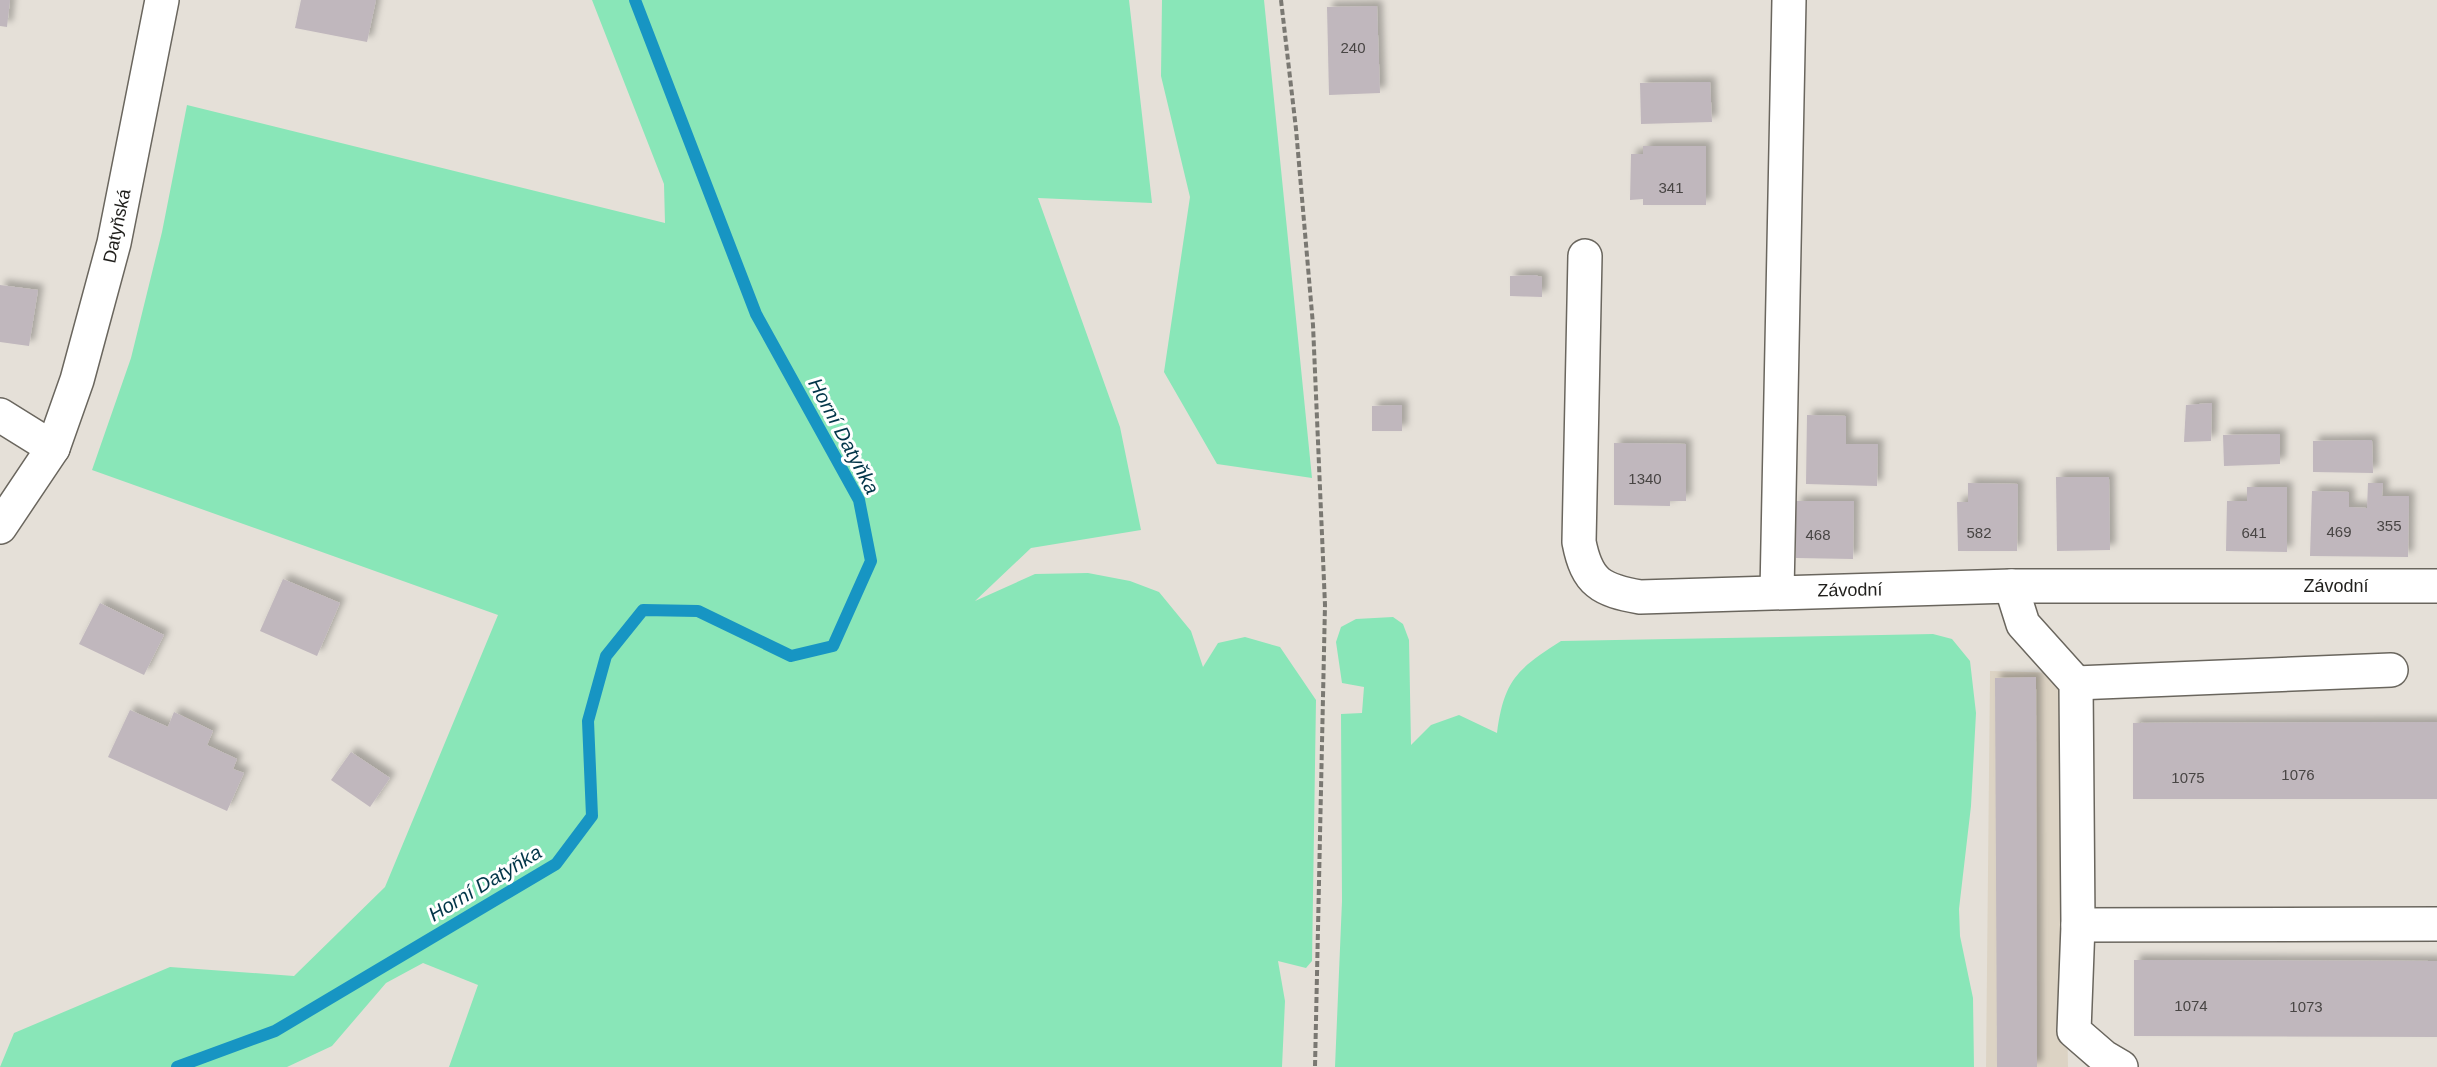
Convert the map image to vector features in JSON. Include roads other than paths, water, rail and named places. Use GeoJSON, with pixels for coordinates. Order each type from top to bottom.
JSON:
{"type":"FeatureCollection","features":[{"type":"Feature","properties":{"kind":"street","name":"Datyňská"},"geometry":{"type":"LineString","coordinates":[[1,524],[53,447],[77,380],[114,243],[162,0]]}},
{"type":"Feature","properties":{"kind":"street"},"geometry":{"type":"LineString","coordinates":[[1777,592],[1789,0]]}},
{"type":"Feature","properties":{"kind":"street","name":"Závodní"},"geometry":{"type":"LineString","coordinates":[[1586,256],[1579,542],[1582,561],[1591,576],[1611,592],[1640,597],[2011,586],[2437,586]]}},
{"type":"Feature","properties":{"kind":"street"},"geometry":{"type":"LineString","coordinates":[[0,415],[53,447]]}},
{"type":"Feature","properties":{"kind":"street"},"geometry":{"type":"LineString","coordinates":[[2011,586],[2023,624],[2076,683],[2078,925],[2074,1031],[2104,1057],[2121,1067]]}},
{"type":"Feature","properties":{"kind":"street"},"geometry":{"type":"LineString","coordinates":[[2076,683],[2391,670]]}},
{"type":"Feature","properties":{"kind":"street"},"geometry":{"type":"LineString","coordinates":[[2078,925],[2437,924]]}},
{"type":"Feature","properties":{"kind":"waterway","name":"Horní Datyňka"},"geometry":{"type":"LineString","coordinates":[[177,1067],[275,1031],[556,864],[592,816],[588,721],[606,656],[643,610],[698,611],[791,656],[833,646],[871,561],[859,500],[756,314],[635,0]]}}]}
